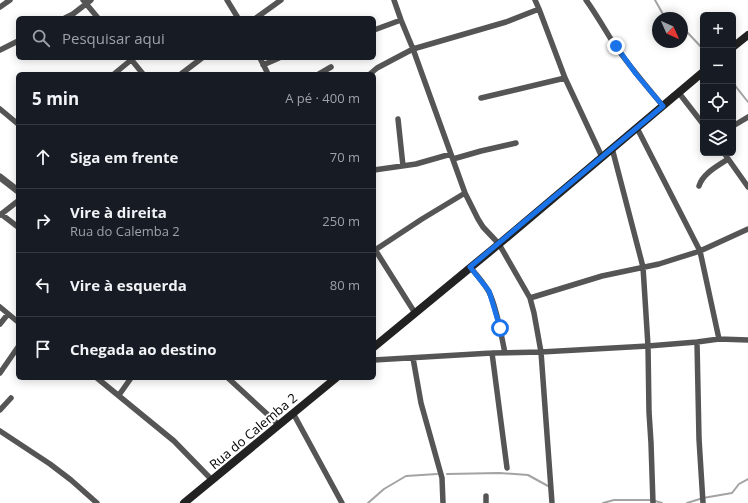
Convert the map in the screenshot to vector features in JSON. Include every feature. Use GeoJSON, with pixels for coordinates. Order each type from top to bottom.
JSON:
{"type":"FeatureCollection","features":[{"type":"Feature","properties":{"kind":"main road"},"geometry":{"type":"LineString","coordinates":[[736,45],[748,35]]}},
{"type":"Feature","properties":{"kind":"main road"},"geometry":{"type":"LineString","coordinates":[[376,345],[700,75]]}},
{"type":"Feature","properties":{"kind":"main road","name":"Rua do Calemba 2"},"geometry":{"type":"LineString","coordinates":[[184,503],[334,380]]}},
{"type":"Feature","properties":{"kind":"street"},"geometry":{"type":"LineString","coordinates":[[0,7],[10,0]]}},
{"type":"Feature","properties":{"kind":"street"},"geometry":{"type":"LineString","coordinates":[[227,0],[237,16]]}},
{"type":"Feature","properties":{"kind":"street"},"geometry":{"type":"LineString","coordinates":[[396,0],[401,20],[465,192],[478,219],[483,227],[499,244],[530,298],[541,352],[552,503]]}},
{"type":"Feature","properties":{"kind":"street"},"geometry":{"type":"LineString","coordinates":[[535,0],[565,78],[602,157]]}},
{"type":"Feature","properties":{"kind":"street"},"geometry":{"type":"LineString","coordinates":[[586,0],[636,74],[663,106]]}},
{"type":"Feature","properties":{"kind":"street"},"geometry":{"type":"LineString","coordinates":[[69,16],[87,1],[97,16]]}},
{"type":"Feature","properties":{"kind":"street"},"geometry":{"type":"LineString","coordinates":[[259,16],[279,1]]}},
{"type":"Feature","properties":{"kind":"street"},"geometry":{"type":"LineString","coordinates":[[372,72],[413,49],[506,22],[539,9]]}},
{"type":"Feature","properties":{"kind":"street"},"geometry":{"type":"LineString","coordinates":[[376,29],[401,20]]}},
{"type":"Feature","properties":{"kind":"street"},"geometry":{"type":"LineString","coordinates":[[0,50],[16,41]]}},
{"type":"Feature","properties":{"kind":"street"},"geometry":{"type":"LineString","coordinates":[[116,72],[129,60]]}},
{"type":"Feature","properties":{"kind":"street"},"geometry":{"type":"LineString","coordinates":[[131,60],[141,72]]}},
{"type":"Feature","properties":{"kind":"street"},"geometry":{"type":"LineString","coordinates":[[184,72],[199,60]]}},
{"type":"Feature","properties":{"kind":"street"},"geometry":{"type":"LineString","coordinates":[[261,60],[267,72]]}},
{"type":"Feature","properties":{"kind":"street"},"geometry":{"type":"LineString","coordinates":[[263,65],[274,60]]}},
{"type":"Feature","properties":{"kind":"street"},"geometry":{"type":"LineString","coordinates":[[322,72],[331,67]]}},
{"type":"Feature","properties":{"kind":"street"},"geometry":{"type":"LineString","coordinates":[[481,98],[565,78]]}},
{"type":"Feature","properties":{"kind":"street"},"geometry":{"type":"LineString","coordinates":[[678,93],[700,120]]}},
{"type":"Feature","properties":{"kind":"street"},"geometry":{"type":"LineString","coordinates":[[0,109],[16,122]]}},
{"type":"Feature","properties":{"kind":"street"},"geometry":{"type":"LineString","coordinates":[[736,124],[748,117]]}},
{"type":"Feature","properties":{"kind":"street"},"geometry":{"type":"LineString","coordinates":[[398,119],[403,166]]}},
{"type":"Feature","properties":{"kind":"street"},"geometry":{"type":"LineString","coordinates":[[637,128],[700,251],[719,339]]}},
{"type":"Feature","properties":{"kind":"street"},"geometry":{"type":"LineString","coordinates":[[376,170],[416,164],[516,143]]}},
{"type":"Feature","properties":{"kind":"street"},"geometry":{"type":"LineString","coordinates":[[612,148],[643,267],[648,346],[652,503]]}},
{"type":"Feature","properties":{"kind":"street"},"geometry":{"type":"LineString","coordinates":[[726,156],[748,187]]}},
{"type":"Feature","properties":{"kind":"street"},"geometry":{"type":"LineString","coordinates":[[699,186],[706,174],[728,159]]}},
{"type":"Feature","properties":{"kind":"street"},"geometry":{"type":"LineString","coordinates":[[0,177],[16,189]]}},
{"type":"Feature","properties":{"kind":"street"},"geometry":{"type":"LineString","coordinates":[[376,248],[465,192]]}},
{"type":"Feature","properties":{"kind":"street"},"geometry":{"type":"LineString","coordinates":[[16,203],[1,214],[16,225]]}},
{"type":"Feature","properties":{"kind":"street"},"geometry":{"type":"LineString","coordinates":[[530,298],[602,276],[659,264],[700,251],[748,229]]}},
{"type":"Feature","properties":{"kind":"street"},"geometry":{"type":"LineString","coordinates":[[376,252],[415,312]]}},
{"type":"Feature","properties":{"kind":"street"},"geometry":{"type":"LineString","coordinates":[[470,267],[489,291],[500,328],[505,352]]}},
{"type":"Feature","properties":{"kind":"street"},"geometry":{"type":"LineString","coordinates":[[0,307],[16,320]]}},
{"type":"Feature","properties":{"kind":"street"},"geometry":{"type":"LineString","coordinates":[[0,324],[8,314]]}},
{"type":"Feature","properties":{"kind":"street"},"geometry":{"type":"LineString","coordinates":[[376,360],[505,352],[541,352],[648,346],[719,339],[748,340]]}},
{"type":"Feature","properties":{"kind":"street"},"geometry":{"type":"LineString","coordinates":[[697,342],[699,439],[703,503]]}},
{"type":"Feature","properties":{"kind":"street"},"geometry":{"type":"LineString","coordinates":[[0,373],[16,350]]}},
{"type":"Feature","properties":{"kind":"street"},"geometry":{"type":"LineString","coordinates":[[492,353],[507,468]]}},
{"type":"Feature","properties":{"kind":"street"},"geometry":{"type":"LineString","coordinates":[[413,358],[421,403],[442,478],[443,503]]}},
{"type":"Feature","properties":{"kind":"street"},"geometry":{"type":"LineString","coordinates":[[100,380],[174,441],[212,480]]}},
{"type":"Feature","properties":{"kind":"street"},"geometry":{"type":"LineString","coordinates":[[119,395],[130,380]]}},
{"type":"Feature","properties":{"kind":"street"},"geometry":{"type":"LineString","coordinates":[[230,380],[278,425]]}},
{"type":"Feature","properties":{"kind":"street"},"geometry":{"type":"LineString","coordinates":[[0,410],[11,398]]}},
{"type":"Feature","properties":{"kind":"street"},"geometry":{"type":"LineString","coordinates":[[293,413],[342,503]]}},
{"type":"Feature","properties":{"kind":"street"},"geometry":{"type":"LineString","coordinates":[[0,431],[50,464],[97,503]]}},
{"type":"Feature","properties":{"kind":"street"},"geometry":{"type":"LineString","coordinates":[[486,496],[486,503]]}},
{"type":"Feature","properties":{"kind":"waterway"},"geometry":{"type":"LineString","coordinates":[[655,0],[662,12]]}},
{"type":"Feature","properties":{"kind":"waterway"},"geometry":{"type":"LineString","coordinates":[[688,33],[702,48]]}},
{"type":"Feature","properties":{"kind":"waterway"},"geometry":{"type":"LineString","coordinates":[[734,84],[748,102]]}},
{"type":"Feature","properties":{"kind":"waterway"},"geometry":{"type":"LineString","coordinates":[[447,474],[499,473],[528,475],[548,486]]}},
{"type":"Feature","properties":{"kind":"waterway"},"geometry":{"type":"LineString","coordinates":[[368,503],[384,489],[406,476],[437,474]]}},
{"type":"Feature","properties":{"kind":"waterway"},"geometry":{"type":"LineString","coordinates":[[687,503],[703,498],[732,493],[739,484],[748,479]]}},
{"type":"Feature","properties":{"kind":"waterway"},"geometry":{"type":"LineString","coordinates":[[603,503],[614,500],[652,500],[662,503]]}},
{"type":"Feature","properties":{"kind":"route"},"geometry":{"type":"LineString","coordinates":[[500,328],[489,291],[470,267],[663,106],[636,74],[616,46]]}}]}
